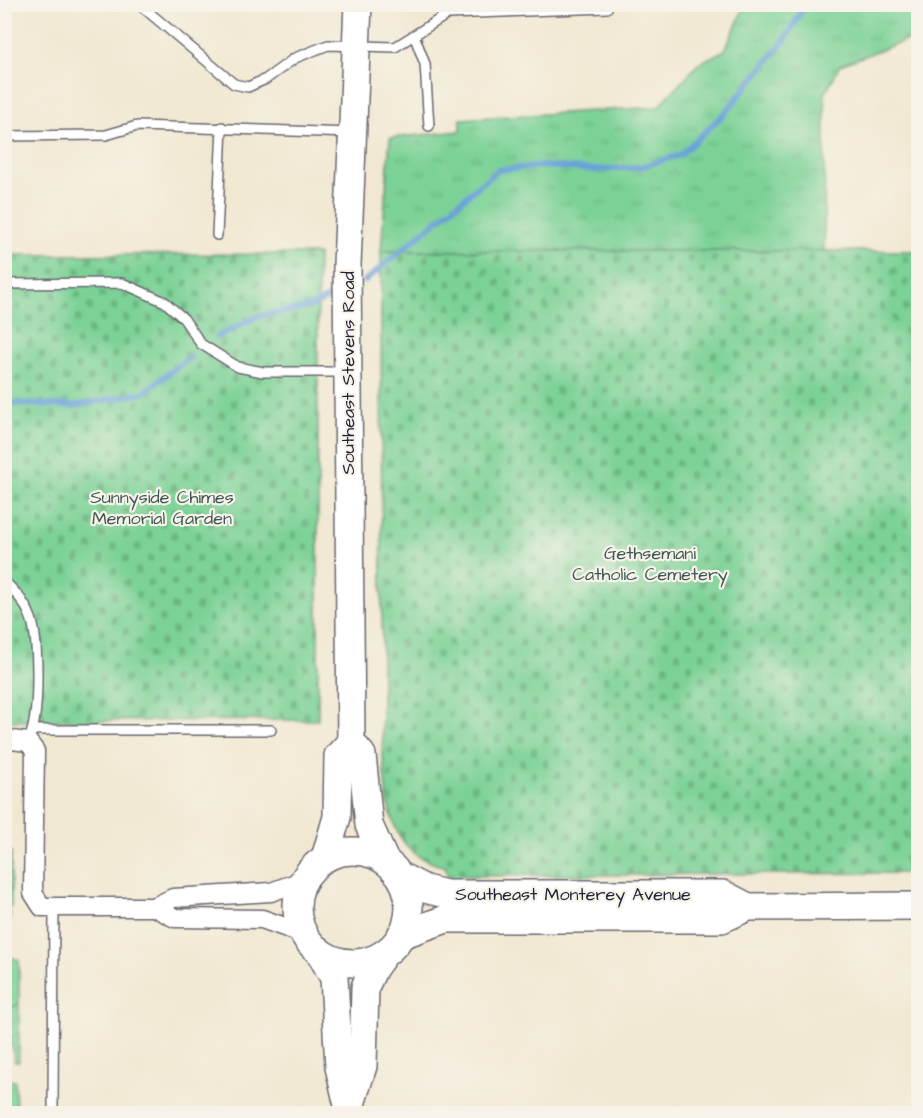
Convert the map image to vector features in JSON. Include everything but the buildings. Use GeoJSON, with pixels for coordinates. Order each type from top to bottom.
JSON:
{"type":"FeatureCollection","features":[{"type":"Feature","properties":{"kind":"street","name":"Southeast Stevens Road"},"geometry":{"type":"LineString","coordinates":[[358,4],[347,265],[351,742],[362,755],[369,825],[393,868]]}},
{"type":"Feature","properties":{"kind":"street"},"geometry":{"type":"LineString","coordinates":[[4,739],[31,736],[35,751],[33,894],[42,907],[154,907],[173,898],[271,892],[304,880],[325,858],[354,851],[373,854],[393,868],[409,906],[393,944],[374,968],[365,987],[363,1066],[350,1110]]}},
{"type":"Feature","properties":{"kind":"street","name":"Southeast Stevens Road"},"geometry":{"type":"LineString","coordinates":[[325,858],[337,817],[338,756],[351,742]]}},
{"type":"Feature","properties":{"kind":"street","name":"Southeast Monterey Avenue"},"geometry":{"type":"LineString","coordinates":[[393,868],[425,889],[446,894],[723,894],[748,907]]}},
{"type":"Feature","properties":{"kind":"street"},"geometry":{"type":"LineString","coordinates":[[304,880],[297,910],[312,943],[334,978],[339,1067],[350,1110]]}},
{"type":"Feature","properties":{"kind":"street","name":"Southeast Monterey Avenue"},"geometry":{"type":"LineString","coordinates":[[393,944],[446,920],[722,919],[748,907],[918,906]]}},
{"type":"Feature","properties":{"kind":"street"},"geometry":{"type":"LineString","coordinates":[[154,907],[175,918],[262,919],[347,962],[370,960],[393,944]]}},
{"type":"Feature","properties":{"kind":"lane"},"geometry":{"type":"LineString","coordinates":[[139,4],[234,84],[248,87],[266,79],[295,58],[317,49],[328,45],[395,46],[448,14],[493,8],[607,8],[607,4]]}},
{"type":"Feature","properties":{"kind":"lane"},"geometry":{"type":"LineString","coordinates":[[414,35],[425,64],[429,126]]}},
{"type":"Feature","properties":{"kind":"lane"},"geometry":{"type":"LineString","coordinates":[[4,136],[106,135],[137,126],[352,133]]}},
{"type":"Feature","properties":{"kind":"lane"},"geometry":{"type":"LineString","coordinates":[[217,235],[222,128]]}},
{"type":"Feature","properties":{"kind":"lane"},"geometry":{"type":"LineString","coordinates":[[4,284],[122,284],[165,302],[184,319],[201,345],[238,367],[263,372],[348,372]]}},
{"type":"Feature","properties":{"kind":"lane"},"geometry":{"type":"LineString","coordinates":[[7,584],[21,598],[32,619],[35,644],[36,721],[31,736],[272,730]]}},
{"type":"Feature","properties":{"kind":"lane"},"geometry":{"type":"LineString","coordinates":[[52,1113],[54,907]]}},
{"type":"Feature","properties":{"kind":"green space"},"geometry":{"type":"Polygon","coordinates":[[[745,5],[918,5],[918,36],[840,65],[825,94],[824,251],[381,251],[390,138],[461,131],[461,119],[658,107],[699,63],[725,50],[745,5]]]}},
{"type":"Feature","properties":{"kind":"green space","name":"Gethsemani Catholic Cemetery"},"geometry":{"type":"Polygon","coordinates":[[[381,251],[918,251],[918,873],[447,876],[446,867],[432,863],[412,851],[402,839],[389,809],[383,758],[381,251]]]}},
{"type":"Feature","properties":{"kind":"green space","name":"Sunnyside Chimes Memorial Garden"},"geometry":{"type":"Polygon","coordinates":[[[318,254],[318,720],[5,721],[4,255],[318,254]]]}},
{"type":"Feature","properties":{"kind":"green space"},"geometry":{"type":"Polygon","coordinates":[[[5,852],[11,852],[11,907],[5,907],[5,852]]]}},
{"type":"Feature","properties":{"kind":"green space"},"geometry":{"type":"Polygon","coordinates":[[[5,912],[10,912],[10,920],[5,920],[5,912]]]}},
{"type":"Feature","properties":{"kind":"green space"},"geometry":{"type":"Polygon","coordinates":[[[5,956],[19,960],[19,1003],[5,1013],[5,956]]]}},
{"type":"Feature","properties":{"kind":"green space"},"geometry":{"type":"Polygon","coordinates":[[[19,1003],[19,1062],[15,1062],[5,1013],[19,1003]]]}},
{"type":"Feature","properties":{"kind":"green space"},"geometry":{"type":"Polygon","coordinates":[[[5,1080],[15,1081],[16,1113],[5,1113],[5,1080]]]}},
{"type":"Feature","properties":{"kind":"waterway"},"geometry":{"type":"LineString","coordinates":[[365,281],[498,170],[543,166],[594,170],[640,167],[680,155],[725,113],[784,41],[806,4]]}},
{"type":"Feature","properties":{"kind":"waterway"},"geometry":{"type":"LineString","coordinates":[[217,337],[258,316],[307,308],[330,297]]}},
{"type":"Feature","properties":{"kind":"waterway"},"geometry":{"type":"LineString","coordinates":[[4,403],[74,406],[143,393],[190,357]]}}]}
